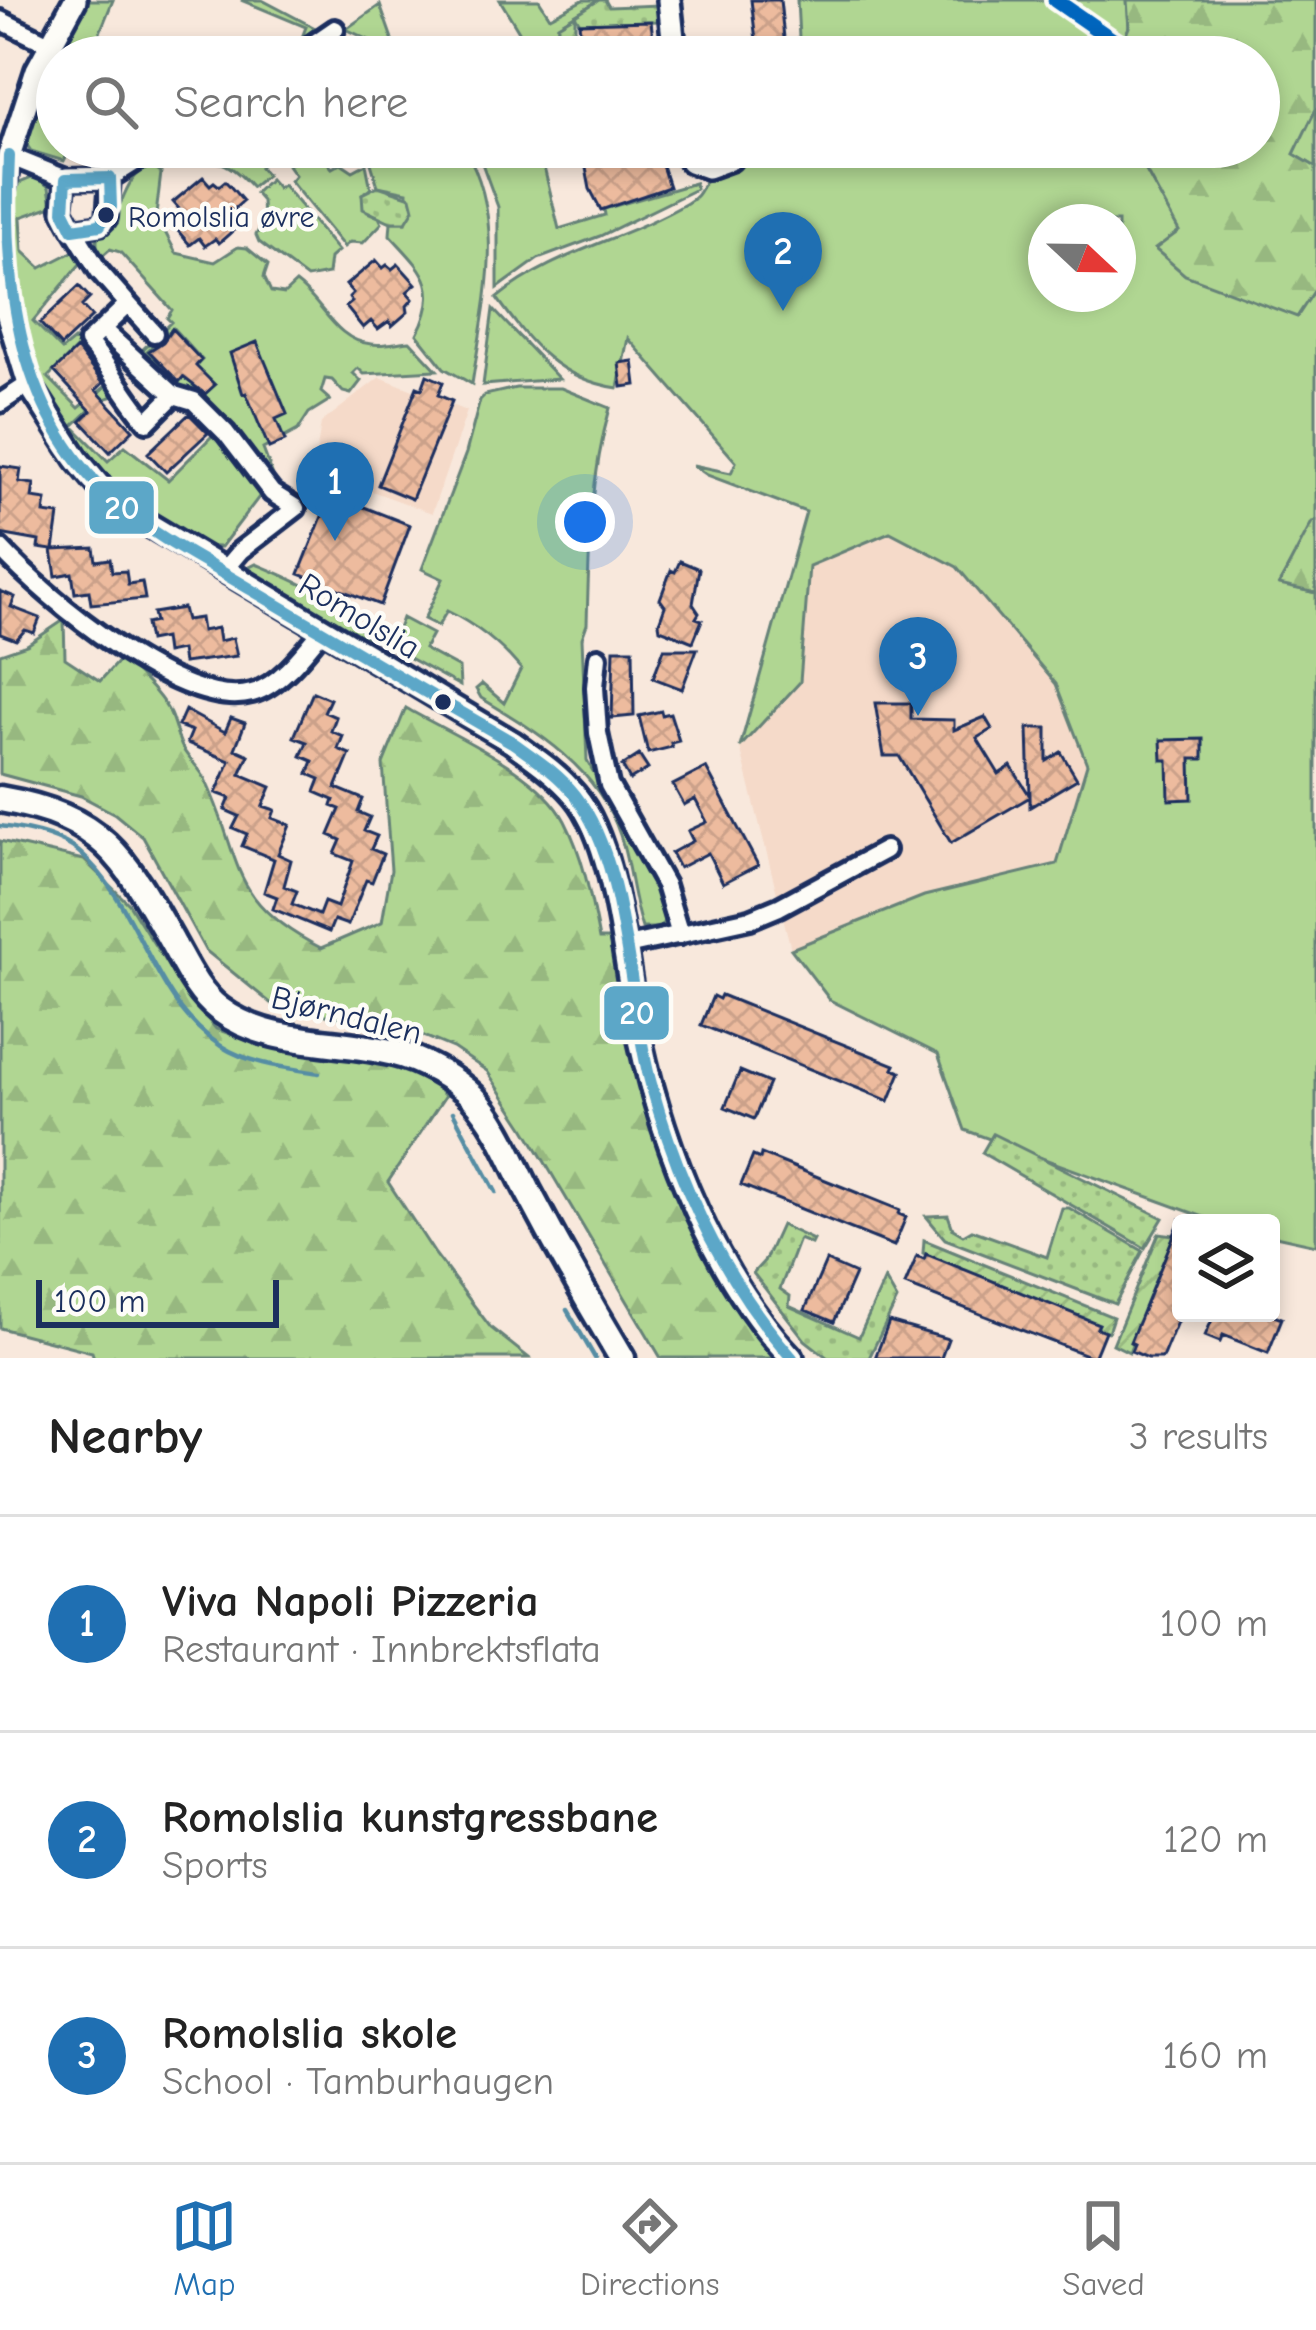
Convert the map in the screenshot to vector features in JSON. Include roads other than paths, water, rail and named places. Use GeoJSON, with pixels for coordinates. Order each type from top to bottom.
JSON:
{"type":"FeatureCollection","features":[{"type":"Feature","properties":{"kind":"main road","name":"Bjørndalen"},"geometry":{"type":"LineString","coordinates":[[0,799],[32,804],[76,820],[109,843],[140,884],[193,980],[218,1009],[266,1033],[395,1053],[433,1070],[473,1097],[497,1131],[622,1358]]}},
{"type":"Feature","properties":{"kind":"street","name":"Romolslia"},"geometry":{"type":"LineString","coordinates":[[54,36],[75,0]]}},
{"type":"Feature","properties":{"kind":"street"},"geometry":{"type":"LineString","coordinates":[[669,0],[673,36]]}},
{"type":"Feature","properties":{"kind":"street"},"geometry":{"type":"LineString","coordinates":[[0,20],[36,38]]}},
{"type":"Feature","properties":{"kind":"street"},"geometry":{"type":"LineString","coordinates":[[324,36],[335,28]]}},
{"type":"Feature","properties":{"kind":"street","name":"Romolslia"},"geometry":{"type":"LineString","coordinates":[[36,80],[9,156],[0,210],[1,273],[12,340],[29,385],[77,459],[107,495],[321,632],[512,742],[576,796],[601,845],[647,1066],[667,1131],[699,1211],[752,1311],[793,1358]]}},
{"type":"Feature","properties":{"kind":"street"},"geometry":{"type":"LineString","coordinates":[[9,156],[36,167]]}},
{"type":"Feature","properties":{"kind":"street"},"geometry":{"type":"LineString","coordinates":[[39,168],[66,179],[110,178],[126,168]]}},
{"type":"Feature","properties":{"kind":"street"},"geometry":{"type":"LineString","coordinates":[[73,229],[100,225],[107,218],[110,178]]}},
{"type":"Feature","properties":{"kind":"street"},"geometry":{"type":"LineString","coordinates":[[66,179],[62,209],[73,229],[100,271],[154,333]]}},
{"type":"Feature","properties":{"kind":"street"},"geometry":{"type":"LineString","coordinates":[[128,304],[88,342],[147,422],[174,395]]}},
{"type":"Feature","properties":{"kind":"street"},"geometry":{"type":"LineString","coordinates":[[102,329],[174,395],[194,400],[272,493],[296,508],[241,551],[223,572]]}},
{"type":"Feature","properties":{"kind":"street"},"geometry":{"type":"LineString","coordinates":[[0,403],[29,385]]}},
{"type":"Feature","properties":{"kind":"street"},"geometry":{"type":"LineString","coordinates":[[0,548],[38,586],[112,642],[202,693],[256,693],[284,672],[321,632]]}},
{"type":"Feature","properties":{"kind":"street"},"geometry":{"type":"LineString","coordinates":[[598,657],[598,734],[609,785],[664,885],[680,934]]}},
{"type":"Feature","properties":{"kind":"street"},"geometry":{"type":"LineString","coordinates":[[622,947],[698,933],[779,908],[885,850]]}},
{"type":"Feature","properties":{"kind":"waterway"},"geometry":{"type":"LineString","coordinates":[[0,826],[52,837],[79,852],[117,898],[178,1004],[221,1046],[256,1061],[319,1073]]}},
{"type":"Feature","properties":{"kind":"waterway"},"geometry":{"type":"LineString","coordinates":[[453,1112],[496,1192]]}},
{"type":"Feature","properties":{"kind":"waterway"},"geometry":{"type":"LineString","coordinates":[[567,1310],[595,1358]]}},
{"type":"Feature","properties":{"kind":"place","name":"Romolslia øvre"},"geometry":{"type":"Point","coordinates":[106,215]}},
{"type":"Feature","properties":{"kind":"place","name":"Romolslia kunstgressbane"},"geometry":{"type":"Point","coordinates":[783,311]}},
{"type":"Feature","properties":{"kind":"place","name":"Viva Napoli Pizzeria"},"geometry":{"type":"Point","coordinates":[335,541]}},
{"type":"Feature","properties":{"kind":"place","name":"Romolslia skole"},"geometry":{"type":"Point","coordinates":[918,716]}}]}
